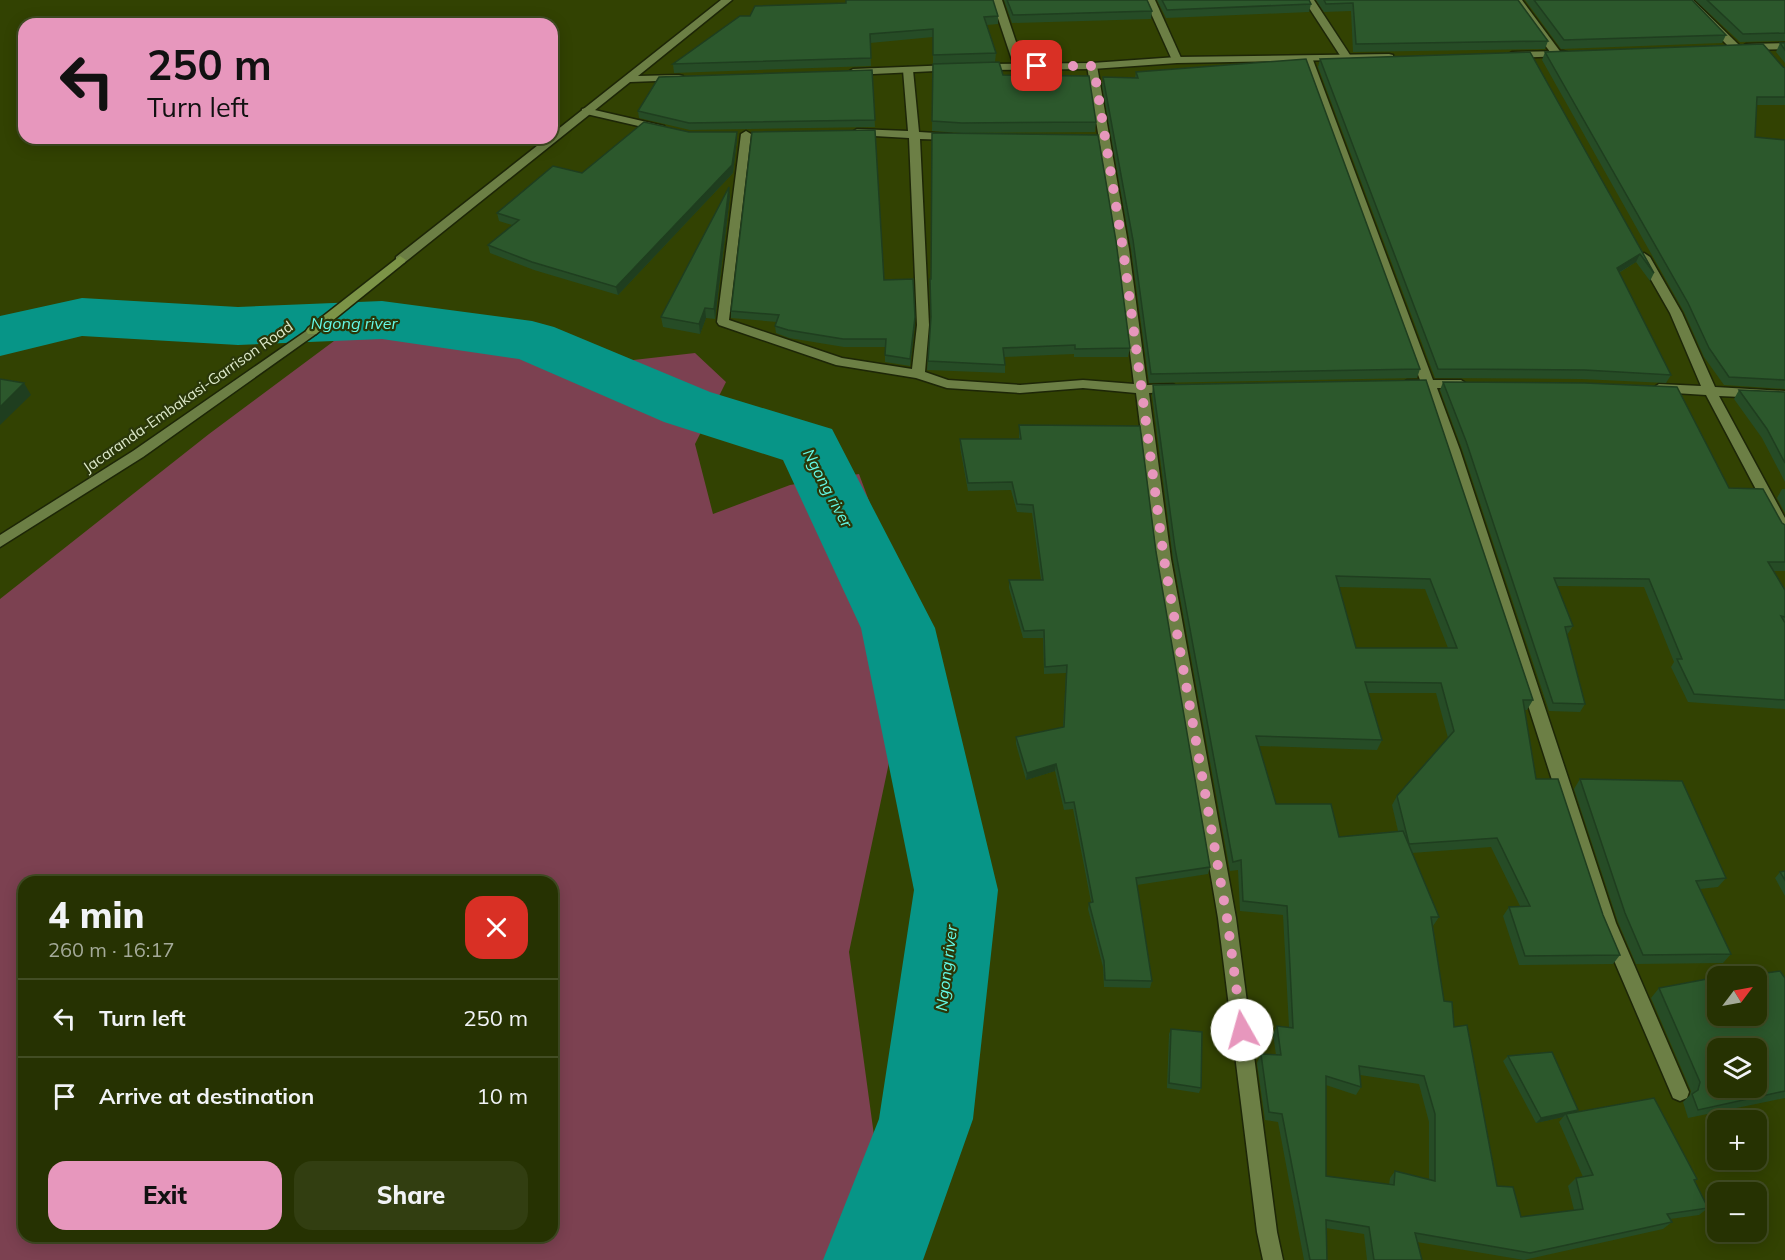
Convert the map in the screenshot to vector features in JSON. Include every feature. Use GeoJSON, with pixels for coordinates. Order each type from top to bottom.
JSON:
{"type":"FeatureCollection","features":[{"type":"Feature","properties":{"kind":"main road","name":"Jacaranda-Embakasi-Garrison Road"},"geometry":{"type":"LineString","coordinates":[[312,331],[400,260]]}},
{"type":"Feature","properties":{"kind":"street","name":"Jacaranda-Embakasi-Garrison Road"},"geometry":{"type":"LineString","coordinates":[[558,133],[727,0]]}},
{"type":"Feature","properties":{"kind":"street"},"geometry":{"type":"LineString","coordinates":[[997,0],[1019,66]]}},
{"type":"Feature","properties":{"kind":"street"},"geometry":{"type":"LineString","coordinates":[[1150,0],[1177,60]]}},
{"type":"Feature","properties":{"kind":"street"},"geometry":{"type":"LineString","coordinates":[[1309,0],[1347,58]]}},
{"type":"Feature","properties":{"kind":"street"},"geometry":{"type":"LineString","coordinates":[[1517,0],[1557,54]]}},
{"type":"Feature","properties":{"kind":"street"},"geometry":{"type":"LineString","coordinates":[[1688,0],[1735,47]]}},
{"type":"Feature","properties":{"kind":"street"},"geometry":{"type":"LineString","coordinates":[[1723,48],[1735,47],[1766,51],[1785,46]]}},
{"type":"Feature","properties":{"kind":"street"},"geometry":{"type":"LineString","coordinates":[[1497,56],[1534,60],[1557,54],[1569,54]]}},
{"type":"Feature","properties":{"kind":"street"},"geometry":{"type":"LineString","coordinates":[[973,68],[1092,66],[1177,60],[1405,57]]}},
{"type":"Feature","properties":{"kind":"street"},"geometry":{"type":"LineString","coordinates":[[1308,60],[1454,450],[1607,923],[1680,1092]]}},
{"type":"Feature","properties":{"kind":"street"},"geometry":{"type":"LineString","coordinates":[[1092,66],[1099,138],[1142,389],[1164,559],[1227,918],[1267,1232],[1273,1260]]}},
{"type":"Feature","properties":{"kind":"street"},"geometry":{"type":"LineString","coordinates":[[838,72],[962,68]]}},
{"type":"Feature","properties":{"kind":"street"},"geometry":{"type":"LineString","coordinates":[[908,70],[914,136],[923,325],[918,374]]}},
{"type":"Feature","properties":{"kind":"street"},"geometry":{"type":"LineString","coordinates":[[628,79],[687,77]]}},
{"type":"Feature","properties":{"kind":"street"},"geometry":{"type":"LineString","coordinates":[[586,111],[667,130]]}},
{"type":"Feature","properties":{"kind":"street"},"geometry":{"type":"LineString","coordinates":[[847,132],[962,138]]}},
{"type":"Feature","properties":{"kind":"street"},"geometry":{"type":"LineString","coordinates":[[746,134],[723,322],[840,362],[918,374],[947,384],[1020,389],[1083,384],[1142,389],[1190,388]]}},
{"type":"Feature","properties":{"kind":"street","name":"Jacaranda-Embakasi-Garrison Road"},"geometry":{"type":"LineString","coordinates":[[400,260],[545,144]]}},
{"type":"Feature","properties":{"kind":"street"},"geometry":{"type":"LineString","coordinates":[[1636,242],[1676,313],[1709,389],[1785,531]]}},
{"type":"Feature","properties":{"kind":"street","name":"Jacaranda-Embakasi-Garrison Road"},"geometry":{"type":"LineString","coordinates":[[0,542],[138,454],[312,331]]}},
{"type":"Feature","properties":{"kind":"street"},"geometry":{"type":"LineString","coordinates":[[1392,384],[1475,384]]}},
{"type":"Feature","properties":{"kind":"street"},"geometry":{"type":"LineString","coordinates":[[1651,387],[1785,395]]}},
{"type":"Feature","properties":{"kind":"shaded area"},"geometry":{"type":"Polygon","coordinates":[[[466,326],[557,339],[607,363],[695,353],[726,382],[695,444],[713,514],[790,485],[859,474],[917,630],[849,952],[891,1260],[0,1260],[0,599],[209,434],[338,338],[466,326]]]}},
{"type":"Feature","properties":{"kind":"building"},"geometry":{"type":"Polygon","coordinates":[[[846,0],[993,0],[998,16],[984,17],[996,53],[933,55],[933,29],[870,34],[871,58],[673,64],[740,16],[750,16],[755,6],[846,3],[846,0]]]}},
{"type":"Feature","properties":{"kind":"building"},"geometry":{"type":"Polygon","coordinates":[[[1007,0],[1147,0],[1152,11],[1013,15],[1007,0]]]}},
{"type":"Feature","properties":{"kind":"building"},"geometry":{"type":"Polygon","coordinates":[[[1162,0],[1309,0],[1311,4],[1167,10],[1162,0]]]}},
{"type":"Feature","properties":{"kind":"building"},"geometry":{"type":"Polygon","coordinates":[[[1324,0],[1518,0],[1548,41],[1356,44],[1353,3],[1326,4],[1324,0]]]}},
{"type":"Feature","properties":{"kind":"building"},"geometry":{"type":"Polygon","coordinates":[[[1534,0],[1692,0],[1726,35],[1564,40],[1534,0]]]}},
{"type":"Feature","properties":{"kind":"building"},"geometry":{"type":"Polygon","coordinates":[[[1707,0],[1785,0],[1785,33],[1743,34],[1707,0]]]}},
{"type":"Feature","properties":{"kind":"building"},"geometry":{"type":"Polygon","coordinates":[[[1763,44],[1785,68],[1785,97],[1757,97],[1755,137],[1785,140],[1785,380],[1729,377],[1709,348],[1688,303],[1545,52],[1763,44]]]}},
{"type":"Feature","properties":{"kind":"building"},"geometry":{"type":"Polygon","coordinates":[[[1530,52],[1654,273],[1640,254],[1617,268],[1671,375],[1585,370],[1438,369],[1320,59],[1530,52]]]}},
{"type":"Feature","properties":{"kind":"building"},"geometry":{"type":"Polygon","coordinates":[[[1306,59],[1420,369],[1151,374],[1133,240],[1103,77],[1138,78],[1136,72],[1306,59]]]}},
{"type":"Feature","properties":{"kind":"building"},"geometry":{"type":"Polygon","coordinates":[[[999,62],[1003,75],[1089,76],[1096,122],[962,123],[932,121],[933,64],[999,62]]]}},
{"type":"Feature","properties":{"kind":"building"},"geometry":{"type":"Polygon","coordinates":[[[872,70],[875,120],[689,123],[638,111],[659,77],[872,70]]]}},
{"type":"Feature","properties":{"kind":"building"},"geometry":{"type":"Polygon","coordinates":[[[644,122],[689,132],[737,132],[732,165],[616,287],[532,262],[488,245],[519,220],[497,213],[553,166],[582,173],[644,122]]]}},
{"type":"Feature","properties":{"kind":"building"},"geometry":{"type":"Polygon","coordinates":[[[875,130],[884,280],[913,279],[915,317],[910,359],[885,355],[886,339],[843,339],[788,330],[775,326],[779,315],[731,311],[752,132],[875,130]]]}},
{"type":"Feature","properties":{"kind":"building"},"geometry":{"type":"Polygon","coordinates":[[[932,133],[1098,135],[1116,241],[1130,348],[1075,349],[1075,345],[1003,348],[1005,365],[928,361],[931,317],[932,133]]]}},
{"type":"Feature","properties":{"kind":"building"},"geometry":{"type":"Polygon","coordinates":[[[729,187],[714,309],[705,308],[699,324],[661,317],[729,187]]]}},
{"type":"Feature","properties":{"kind":"building"},"geometry":{"type":"Polygon","coordinates":[[[0,379],[24,383],[0,407],[0,379]]]}},
{"type":"Feature","properties":{"kind":"building"},"geometry":{"type":"Polygon","coordinates":[[[1426,380],[1533,700],[1523,700],[1536,779],[1558,779],[1603,915],[1620,955],[1525,956],[1509,907],[1530,906],[1497,838],[1409,844],[1397,796],[1454,731],[1441,683],[1365,682],[1382,740],[1256,736],[1276,804],[1331,804],[1339,837],[1403,831],[1439,917],[1431,917],[1444,1001],[1452,1002],[1454,1027],[1467,1025],[1497,1186],[1513,1187],[1521,1217],[1583,1209],[1576,1178],[1593,1175],[1566,1114],[1654,1098],[1697,1179],[1694,1180],[1707,1208],[1667,1214],[1672,1222],[1530,1253],[1415,1233],[1422,1260],[1374,1260],[1369,1227],[1326,1220],[1327,1260],[1310,1260],[1282,1114],[1269,1112],[1261,1054],[1281,1055],[1277,1026],[1293,1028],[1287,906],[1243,901],[1241,860],[1233,862],[1175,548],[1153,385],[1426,380]],[[1336,576],[1356,648],[1457,648],[1430,579],[1336,576]],[[1359,1066],[1361,1087],[1326,1076],[1326,1176],[1394,1185],[1395,1171],[1435,1181],[1435,1114],[1424,1076],[1359,1066]]]}},
{"type":"Feature","properties":{"kind":"building"},"geometry":{"type":"Polygon","coordinates":[[[1443,382],[1585,383],[1677,387],[1729,488],[1763,489],[1785,525],[1785,562],[1768,562],[1785,590],[1785,617],[1781,616],[1785,623],[1785,700],[1694,694],[1677,659],[1682,659],[1649,579],[1554,578],[1573,626],[1565,627],[1585,704],[1553,703],[1466,441],[1443,382]]]}},
{"type":"Feature","properties":{"kind":"building"},"geometry":{"type":"Polygon","coordinates":[[[1739,390],[1785,392],[1785,463],[1767,429],[1739,390]]]}},
{"type":"Feature","properties":{"kind":"building"},"geometry":{"type":"Polygon","coordinates":[[[1019,425],[1140,426],[1156,552],[1210,867],[1136,878],[1152,981],[1105,980],[1104,961],[1089,903],[1093,902],[1074,802],[1065,803],[1056,764],[1027,773],[1016,737],[1064,727],[1067,665],[1045,667],[1044,630],[1024,631],[1009,580],[1043,580],[1033,505],[1017,504],[1012,482],[968,483],[960,439],[1021,439],[1019,425]]]}},
{"type":"Feature","properties":{"kind":"building"},"geometry":{"type":"Polygon","coordinates":[[[1580,779],[1682,781],[1726,878],[1696,881],[1731,954],[1643,955],[1625,913],[1580,779]]]}},
{"type":"Feature","properties":{"kind":"building"},"geometry":{"type":"Polygon","coordinates":[[[1780,971],[1785,978],[1785,1091],[1767,1095],[1767,1038],[1707,1038],[1707,1098],[1753,1098],[1698,1110],[1692,1094],[1698,1090],[1700,1082],[1659,988],[1707,979],[1707,1026],[1767,1026],[1767,973],[1780,971]]]}},
{"type":"Feature","properties":{"kind":"building"},"geometry":{"type":"Polygon","coordinates":[[[1171,1029],[1202,1032],[1201,1088],[1169,1083],[1171,1029]]]}},
{"type":"Feature","properties":{"kind":"building"},"geometry":{"type":"Polygon","coordinates":[[[1552,1052],[1578,1110],[1541,1118],[1508,1056],[1552,1052]]]}},
{"type":"Feature","properties":{"kind":"waterway","name":"Ngong river"},"geometry":{"type":"LineString","coordinates":[[0,336],[82,317],[238,326],[382,320],[532,341],[687,407],[809,445],[898,628],[956,890],[926,1119],[873,1260]]}},
{"type":"Feature","properties":{"kind":"route"},"geometry":{"type":"LineString","coordinates":[[1037,66],[1092,66],[1096,81],[1123,249],[1164,559],[1227,918],[1242,1030]]}}]}
